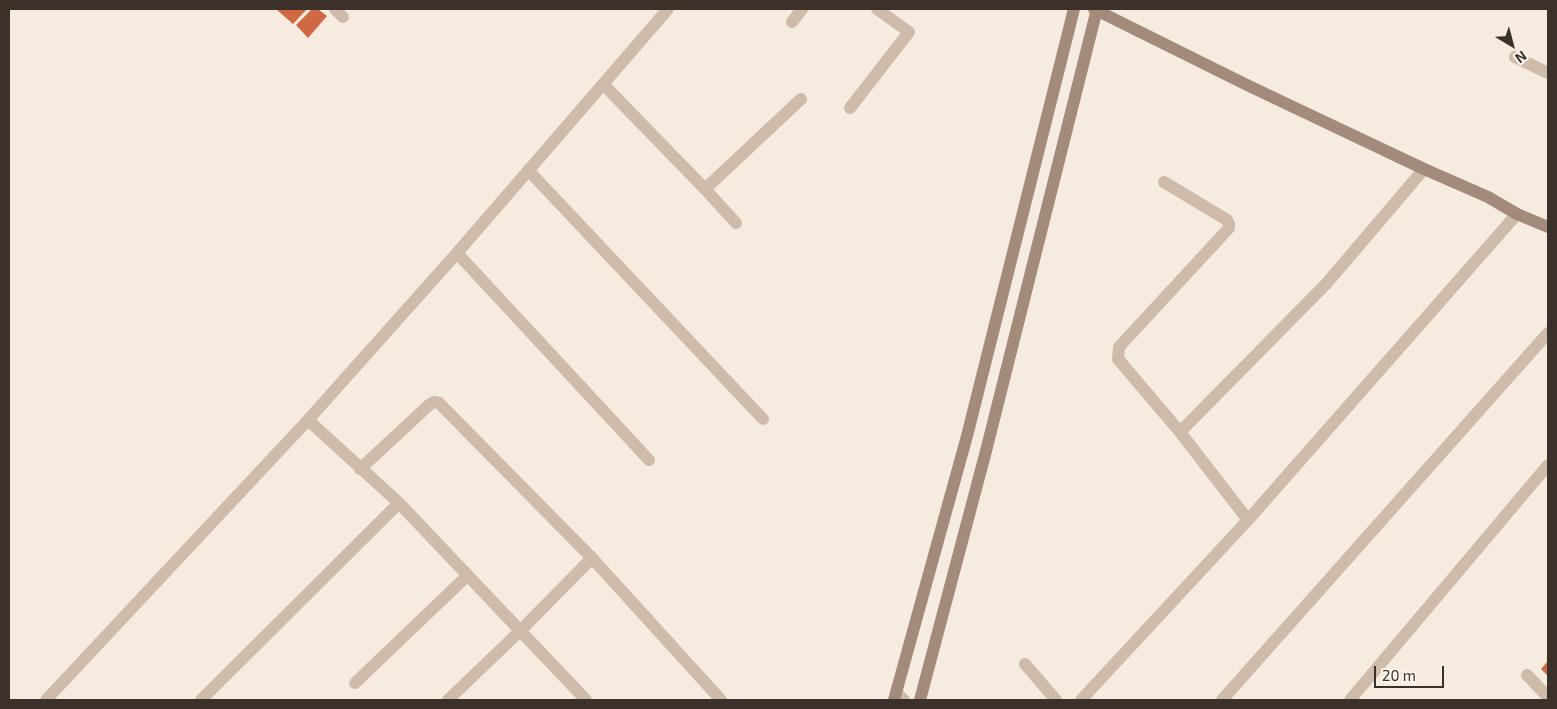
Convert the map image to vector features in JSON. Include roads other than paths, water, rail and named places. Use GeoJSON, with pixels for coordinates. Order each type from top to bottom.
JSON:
{"type":"FeatureCollection","features":[{"type":"Feature","properties":{"kind":"street"},"geometry":{"type":"LineString","coordinates":[[46,700],[308,420],[668,9]]}},
{"type":"Feature","properties":{"kind":"street"},"geometry":{"type":"LineString","coordinates":[[792,22],[802,9]]}},
{"type":"Feature","properties":{"kind":"street"},"geometry":{"type":"LineString","coordinates":[[850,108],[909,32],[877,9]]}},
{"type":"Feature","properties":{"kind":"street"},"geometry":{"type":"LineString","coordinates":[[898,698],[1074,9]]}},
{"type":"Feature","properties":{"kind":"street"},"geometry":{"type":"LineString","coordinates":[[920,700],[986,452],[1096,9],[1249,86],[1488,198],[1517,214],[1548,226]]}},
{"type":"Feature","properties":{"kind":"street"},"geometry":{"type":"LineString","coordinates":[[1515,57],[1548,74]]}},
{"type":"Feature","properties":{"kind":"street"},"geometry":{"type":"LineString","coordinates":[[603,84],[736,223]]}},
{"type":"Feature","properties":{"kind":"street"},"geometry":{"type":"LineString","coordinates":[[705,189],[801,99]]}},
{"type":"Feature","properties":{"kind":"street"},"geometry":{"type":"LineString","coordinates":[[1180,432],[1326,284],[1424,169]]}},
{"type":"Feature","properties":{"kind":"street"},"geometry":{"type":"LineString","coordinates":[[528,170],[763,419]]}},
{"type":"Feature","properties":{"kind":"street"},"geometry":{"type":"LineString","coordinates":[[1164,182],[1227,220],[1229,228],[1118,347],[1118,359],[1180,432],[1248,520]]}},
{"type":"Feature","properties":{"kind":"street"},"geometry":{"type":"LineString","coordinates":[[1081,700],[1248,520],[1517,214]]}},
{"type":"Feature","properties":{"kind":"street"},"geometry":{"type":"LineString","coordinates":[[456,253],[650,460]]}},
{"type":"Feature","properties":{"kind":"street"},"geometry":{"type":"LineString","coordinates":[[1222,700],[1548,334]]}},
{"type":"Feature","properties":{"kind":"street"},"geometry":{"type":"LineString","coordinates":[[360,469],[429,405],[434,402],[439,403],[592,558],[721,700]]}},
{"type":"Feature","properties":{"kind":"street"},"geometry":{"type":"LineString","coordinates":[[308,420],[399,503],[586,700]]}},
{"type":"Feature","properties":{"kind":"street"},"geometry":{"type":"LineString","coordinates":[[1350,700],[1548,465]]}},
{"type":"Feature","properties":{"kind":"street"},"geometry":{"type":"LineString","coordinates":[[201,700],[399,503]]}},
{"type":"Feature","properties":{"kind":"street"},"geometry":{"type":"LineString","coordinates":[[448,700],[592,558]]}},
{"type":"Feature","properties":{"kind":"street"},"geometry":{"type":"LineString","coordinates":[[356,683],[467,576]]}},
{"type":"Feature","properties":{"kind":"street"},"geometry":{"type":"LineString","coordinates":[[1025,664],[1056,700]]}},
{"type":"Feature","properties":{"kind":"street"},"geometry":{"type":"LineString","coordinates":[[1527,675],[1548,696]]}}]}
